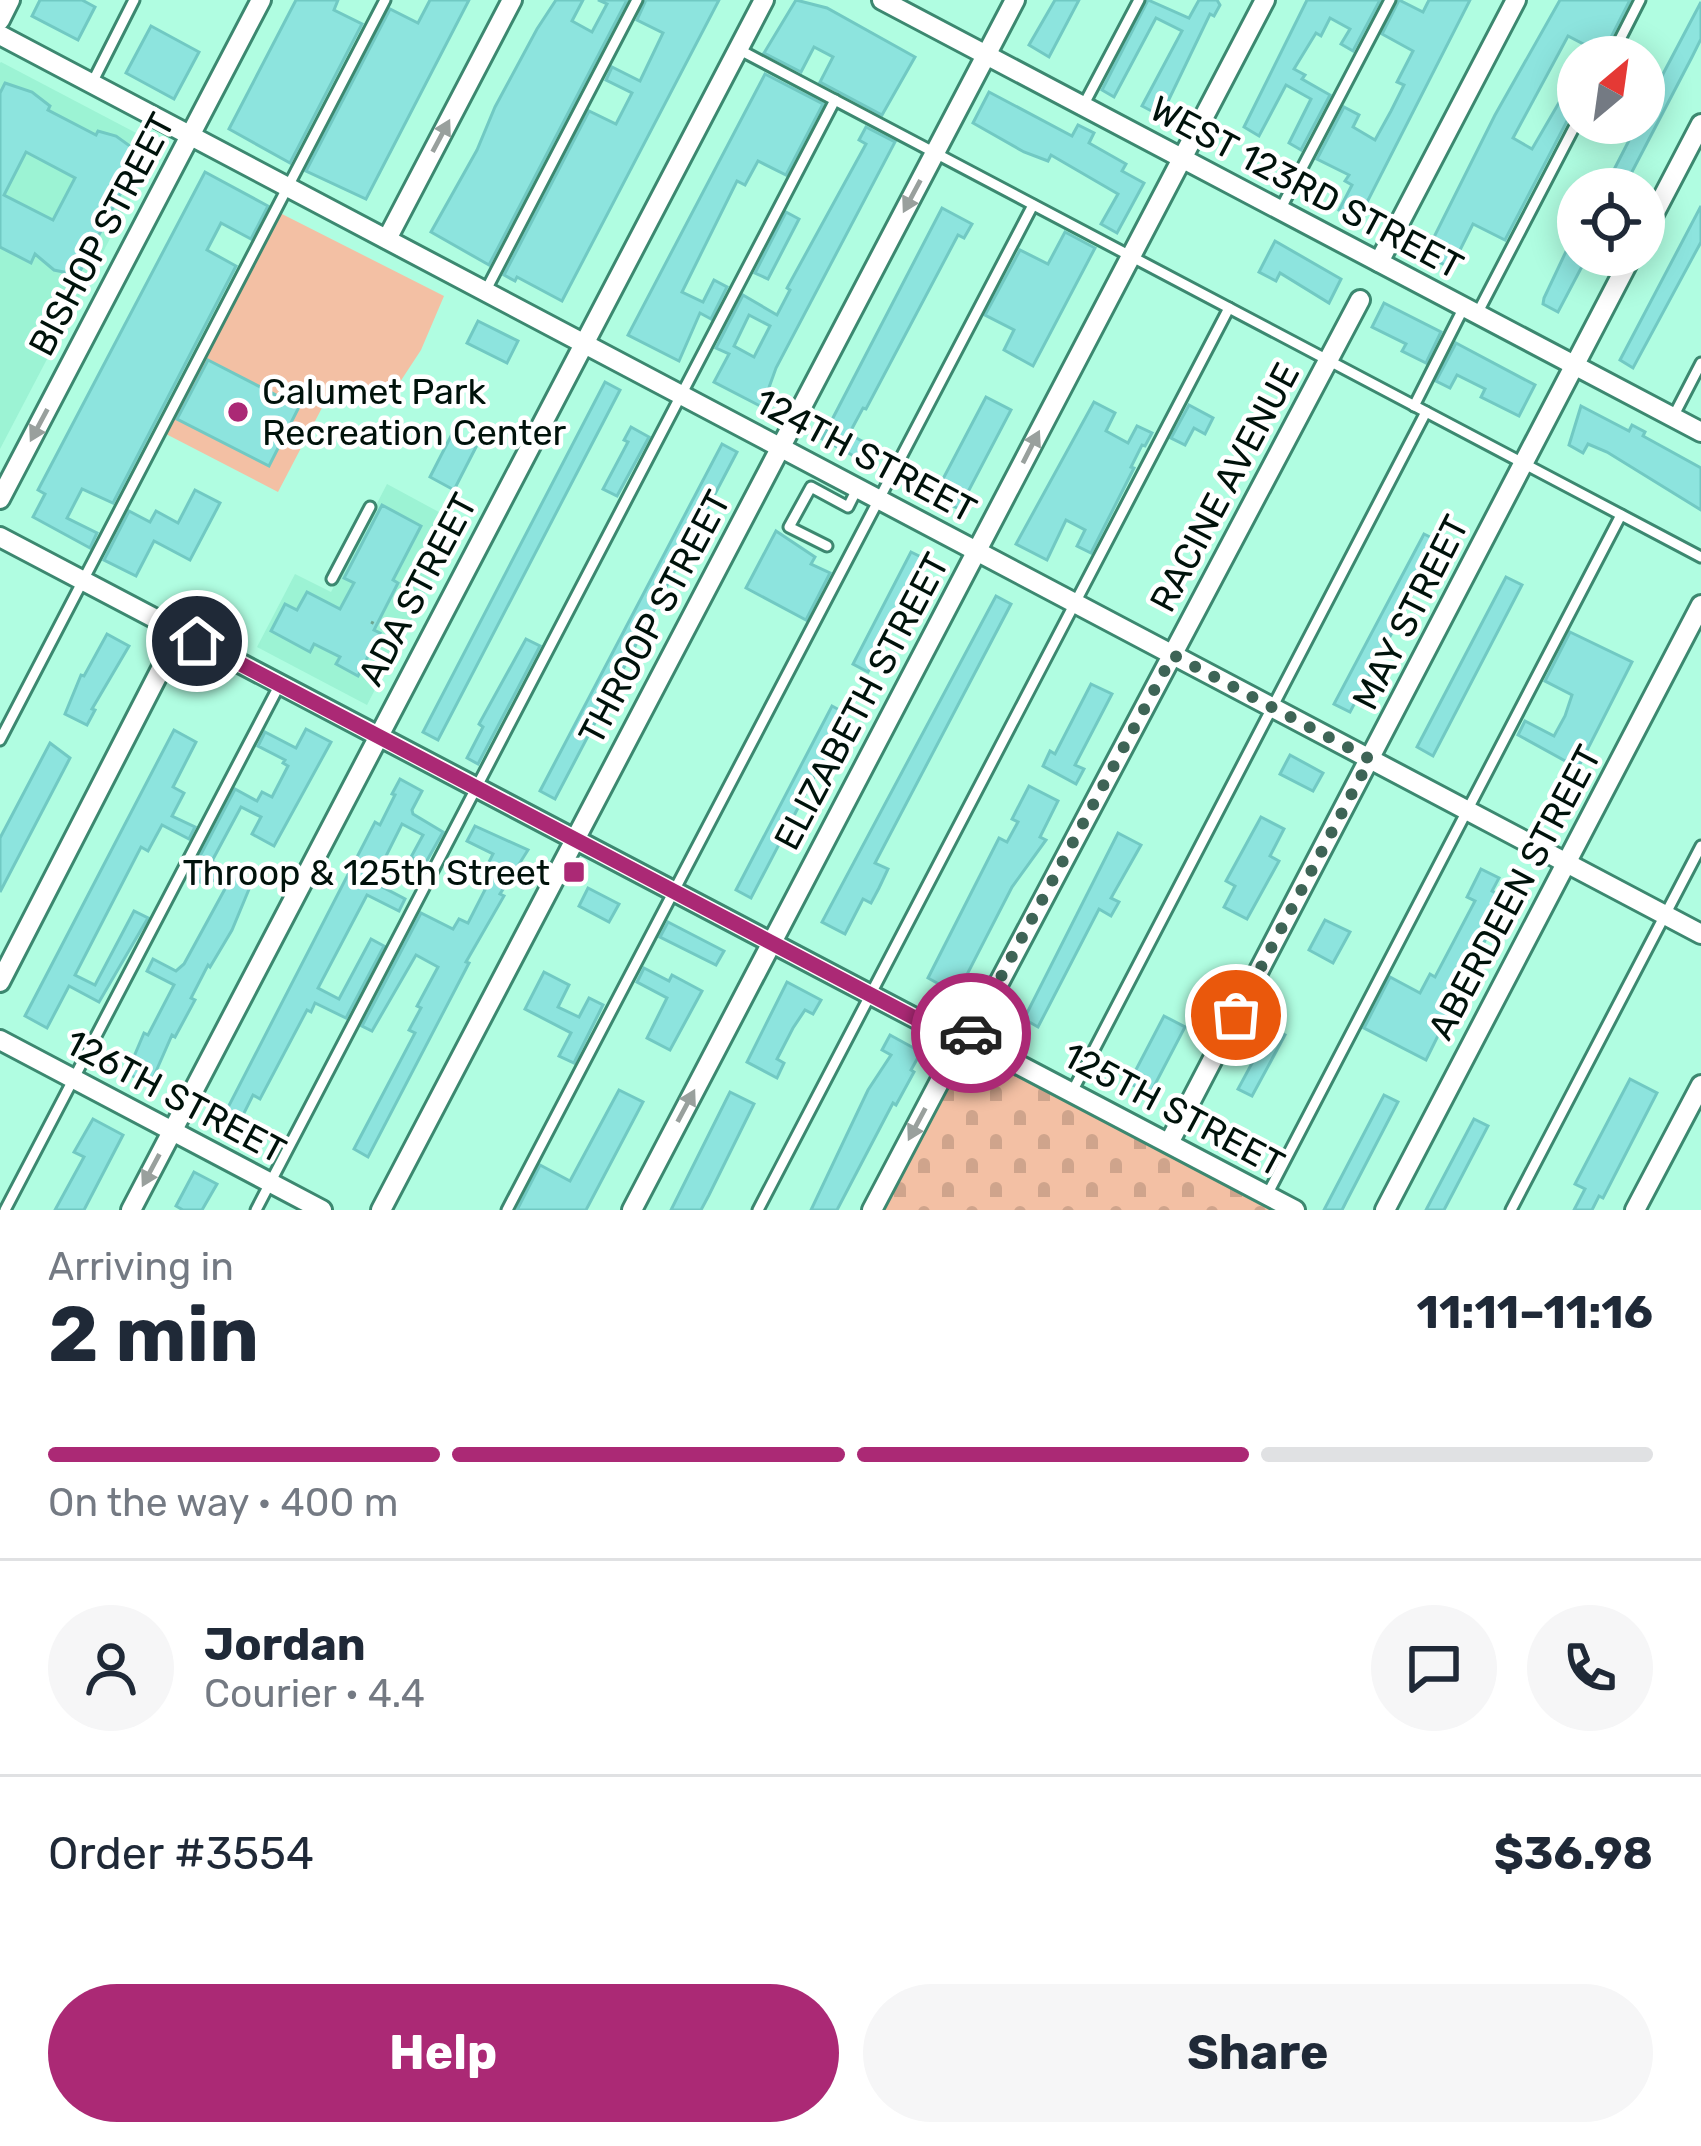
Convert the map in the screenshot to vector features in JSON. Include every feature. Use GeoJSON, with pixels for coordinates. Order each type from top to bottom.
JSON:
{"type":"FeatureCollection","features":[{"type":"Feature","properties":{"kind":"street"},"geometry":{"type":"LineString","coordinates":[[0,20],[10,0]]}},
{"type":"Feature","properties":{"kind":"street","name":"BISHOP STREET"},"geometry":{"type":"LineString","coordinates":[[0,499],[261,0]]}},
{"type":"Feature","properties":{"kind":"street"},"geometry":{"type":"LineString","coordinates":[[386,239],[512,0]]}},
{"type":"Feature","properties":{"kind":"street","name":"ADA STREET"},"geometry":{"type":"LineString","coordinates":[[130,1210],[764,0]]}},
{"type":"Feature","properties":{"kind":"street","name":"THROOP STREET"},"geometry":{"type":"LineString","coordinates":[[381,1210],[1015,0]]}},
{"type":"Feature","properties":{"kind":"street","name":"ELIZABETH STREET"},"geometry":{"type":"LineString","coordinates":[[632,1210],[1265,0]]}},
{"type":"Feature","properties":{"kind":"street"},"geometry":{"type":"LineString","coordinates":[[1379,262],[1516,0]]}},
{"type":"Feature","properties":{"kind":"street","name":"WEST 123RD STREET"},"geometry":{"type":"LineString","coordinates":[[885,1],[1701,432]]}},
{"type":"Feature","properties":{"kind":"street","name":"124TH STREET"},"geometry":{"type":"LineString","coordinates":[[0,35],[780,447],[820,484],[858,488],[1701,934]]}},
{"type":"Feature","properties":{"kind":"street"},"geometry":{"type":"LineString","coordinates":[[1665,193],[1701,124]]}},
{"type":"Feature","properties":{"kind":"street","name":"MAY STREET"},"geometry":{"type":"LineString","coordinates":[[1169,1142],[1622,276]]}},
{"type":"Feature","properties":{"kind":"street","name":"RACINE AVENUE"},"geometry":{"type":"LineString","coordinates":[[872,1210],[962,1039],[974,1031],[1360,300]]}},
{"type":"Feature","properties":{"kind":"street","name":"125TH STREET"},"geometry":{"type":"LineString","coordinates":[[0,537],[870,995],[951,1037],[983,1046],[1295,1210]]}},
{"type":"Feature","properties":{"kind":"street","name":"ABERDEEN STREET"},"geometry":{"type":"LineString","coordinates":[[1385,1210],[1701,605]]}},
{"type":"Feature","properties":{"kind":"street"},"geometry":{"type":"LineString","coordinates":[[0,982],[180,632]]}},
{"type":"Feature","properties":{"kind":"street","name":"126TH STREET"},"geometry":{"type":"LineString","coordinates":[[0,1040],[322,1210]]}},
{"type":"Feature","properties":{"kind":"street"},"geometry":{"type":"LineString","coordinates":[[1636,1210],[1701,1085]]}},
{"type":"Feature","properties":{"kind":"lane"},"geometry":{"type":"LineString","coordinates":[[92,83],[134,0]]}},
{"type":"Feature","properties":{"kind":"lane"},"geometry":{"type":"LineString","coordinates":[[0,740],[386,0]]}},
{"type":"Feature","properties":{"kind":"lane"},"geometry":{"type":"LineString","coordinates":[[485,292],[637,0]]}},
{"type":"Feature","properties":{"kind":"lane"},"geometry":{"type":"LineString","coordinates":[[1083,106],[1138,0]]}},
{"type":"Feature","properties":{"kind":"lane"},"geometry":{"type":"LineString","coordinates":[[1280,210],[1390,0]]}},
{"type":"Feature","properties":{"kind":"lane"},"geometry":{"type":"LineString","coordinates":[[1622,36],[1640,0]]}},
{"type":"Feature","properties":{"kind":"lane"},"geometry":{"type":"LineString","coordinates":[[739,49],[1701,557]]}},
{"type":"Feature","properties":{"kind":"lane"},"geometry":{"type":"LineString","coordinates":[[256,1210],[836,100]]}},
{"type":"Feature","properties":{"kind":"lane"},"geometry":{"type":"LineString","coordinates":[[1414,406],[1564,144]]}},
{"type":"Feature","properties":{"kind":"lane"},"geometry":{"type":"LineString","coordinates":[[507,1210],[1033,205]]}},
{"type":"Feature","properties":{"kind":"lane"},"geometry":{"type":"LineString","coordinates":[[758,1210],[1229,308]]}},
{"type":"Feature","properties":{"kind":"lane"},"geometry":{"type":"LineString","coordinates":[[1673,417],[1701,363]]}},
{"type":"Feature","properties":{"kind":"lane"},"geometry":{"type":"LineString","coordinates":[[1072,1092],[1426,412]]}},
{"type":"Feature","properties":{"kind":"lane"},"geometry":{"type":"LineString","coordinates":[[820,484],[789,527],[827,546]]}},
{"type":"Feature","properties":{"kind":"lane"},"geometry":{"type":"LineString","coordinates":[[332,579],[370,507]]}},
{"type":"Feature","properties":{"kind":"lane"},"geometry":{"type":"LineString","coordinates":[[1267,1195],[1621,515]]}},
{"type":"Feature","properties":{"kind":"lane"},"geometry":{"type":"LineString","coordinates":[[5,1210],[280,684]]}},
{"type":"Feature","properties":{"kind":"lane"},"geometry":{"type":"LineString","coordinates":[[1510,1210],[1701,846]]}},
{"type":"Feature","properties":{"kind":"path"},"geometry":{"type":"LineString","coordinates":[[371,622],[405,640]]}},
{"type":"Feature","properties":{"kind":"shaded area"},"geometry":{"type":"Polygon","coordinates":[[[0,63],[159,145],[0,449],[0,63]]]}},
{"type":"Feature","properties":{"kind":"shaded area"},"geometry":{"type":"Polygon","coordinates":[[[387,484],[461,524],[367,705],[257,647],[295,574],[331,592],[387,484]]]}},
{"type":"Feature","properties":{"kind":"green space"},"geometry":{"type":"Polygon","coordinates":[[[280,213],[444,296],[421,350],[400,382],[324,404],[278,492],[166,434],[280,213]]]}},
{"type":"Feature","properties":{"kind":"green space"},"geometry":{"type":"Polygon","coordinates":[[[967,1051],[979,1053],[1274,1210],[883,1210],[967,1051]]]}},
{"type":"Feature","properties":{"kind":"building"},"geometry":{"type":"Polygon","coordinates":[[[40,0],[82,0],[95,7],[78,40],[32,16],[40,0]]]}},
{"type":"Feature","properties":{"kind":"building"},"geometry":{"type":"Polygon","coordinates":[[[296,0],[338,0],[334,10],[362,24],[290,163],[229,129],[296,0]]]}},
{"type":"Feature","properties":{"kind":"building"},"geometry":{"type":"Polygon","coordinates":[[[430,0],[469,0],[366,199],[306,171],[390,9],[418,23],[430,0]]]}},
{"type":"Feature","properties":{"kind":"building"},"geometry":{"type":"Polygon","coordinates":[[[556,0],[583,0],[572,21],[592,32],[607,4],[598,0],[627,0],[489,265],[431,232],[556,0]]]}},
{"type":"Feature","properties":{"kind":"building"},"geometry":{"type":"Polygon","coordinates":[[[646,0],[719,0],[562,301],[504,275],[589,111],[616,124],[632,93],[606,80],[612,67],[640,81],[663,33],[637,20],[646,0]]]}},
{"type":"Feature","properties":{"kind":"building"},"geometry":{"type":"Polygon","coordinates":[[[796,0],[827,8],[915,57],[882,115],[820,82],[833,57],[814,47],[801,72],[764,53],[796,0]]]}},
{"type":"Feature","properties":{"kind":"building"},"geometry":{"type":"Polygon","coordinates":[[[1055,0],[1079,0],[1049,57],[1029,45],[1055,0]]]}},
{"type":"Feature","properties":{"kind":"building"},"geometry":{"type":"Polygon","coordinates":[[[1148,0],[1189,18],[1199,0],[1217,0],[1220,5],[1214,16],[1210,14],[1161,116],[1142,106],[1182,31],[1156,18],[1114,97],[1102,90],[1148,0]]]}},
{"type":"Feature","properties":{"kind":"building"},"geometry":{"type":"Polygon","coordinates":[[[1307,0],[1380,0],[1353,51],[1341,44],[1350,29],[1330,18],[1294,69],[1330,95],[1301,150],[1289,143],[1311,99],[1286,85],[1259,136],[1244,127],[1307,0]]]}},
{"type":"Feature","properties":{"kind":"building"},"geometry":{"type":"Polygon","coordinates":[[[1399,0],[1423,12],[1429,0],[1470,0],[1358,220],[1339,210],[1352,185],[1345,181],[1349,175],[1317,159],[1344,107],[1359,115],[1353,127],[1375,140],[1391,111],[1404,85],[1397,82],[1413,51],[1382,34],[1399,0]]]}},
{"type":"Feature","properties":{"kind":"building"},"geometry":{"type":"Polygon","coordinates":[[[1560,0],[1630,0],[1612,36],[1557,36],[1557,56],[1513,138],[1532,149],[1557,106],[1557,140],[1505,240],[1473,224],[1451,268],[1425,255],[1495,115],[1560,0]]]}},
{"type":"Feature","properties":{"kind":"building"},"geometry":{"type":"Polygon","coordinates":[[[1701,2],[1701,39],[1665,109],[1665,71],[1701,2]]]}},
{"type":"Feature","properties":{"kind":"building"},"geometry":{"type":"Polygon","coordinates":[[[151,26],[199,52],[174,99],[126,73],[151,26]]]}},
{"type":"Feature","properties":{"kind":"building"},"geometry":{"type":"Polygon","coordinates":[[[765,74],[823,104],[786,175],[758,161],[745,185],[737,181],[682,292],[703,302],[714,280],[727,287],[711,319],[700,313],[679,361],[628,335],[765,74]]]}},
{"type":"Feature","properties":{"kind":"building"},"geometry":{"type":"Polygon","coordinates":[[[5,83],[32,92],[50,106],[48,110],[96,135],[98,131],[116,136],[141,154],[78,275],[54,270],[35,254],[31,263],[0,247],[0,93],[5,83]],[[26,152],[4,195],[53,220],[75,178],[26,152]]]}},
{"type":"Feature","properties":{"kind":"building"},"geometry":{"type":"Polygon","coordinates":[[[989,92],[1072,136],[1078,125],[1094,133],[1089,143],[1126,164],[1122,171],[1144,183],[1117,233],[1101,224],[1118,194],[1051,155],[1048,161],[1024,152],[973,123],[989,92]]]}},
{"type":"Feature","properties":{"kind":"building"},"geometry":{"type":"Polygon","coordinates":[[[866,127],[895,142],[776,368],[762,407],[714,382],[729,354],[716,348],[743,295],[777,315],[866,144],[859,140],[866,127]],[[749,315],[734,346],[754,357],[770,326],[749,315]]]}},
{"type":"Feature","properties":{"kind":"building"},"geometry":{"type":"Polygon","coordinates":[[[1627,144],[1647,144],[1634,168],[1615,168],[1627,144]]]}},
{"type":"Feature","properties":{"kind":"building"},"geometry":{"type":"Polygon","coordinates":[[[205,172],[268,206],[251,239],[221,223],[207,250],[236,266],[113,503],[82,489],[67,518],[97,533],[90,548],[33,517],[45,494],[38,490],[205,172]]]}},
{"type":"Feature","properties":{"kind":"building"},"geometry":{"type":"Polygon","coordinates":[[[1701,206],[1701,242],[1633,368],[1620,360],[1701,206]]]}},
{"type":"Feature","properties":{"kind":"building"},"geometry":{"type":"Polygon","coordinates":[[[942,208],[972,224],[964,238],[958,235],[849,434],[873,447],[865,462],[822,439],[942,208]]]}},
{"type":"Feature","properties":{"kind":"building"},"geometry":{"type":"Polygon","coordinates":[[[786,212],[799,219],[768,279],[755,273],[786,212]]]}},
{"type":"Feature","properties":{"kind":"building"},"geometry":{"type":"Polygon","coordinates":[[[1065,232],[1095,248],[1033,366],[1004,350],[1014,330],[985,315],[1020,250],[1048,264],[1065,232]]]}},
{"type":"Feature","properties":{"kind":"building"},"geometry":{"type":"Polygon","coordinates":[[[1275,241],[1341,279],[1329,303],[1280,273],[1276,281],[1259,272],[1275,241]]]}},
{"type":"Feature","properties":{"kind":"building"},"geometry":{"type":"Polygon","coordinates":[[[1557,270],[1557,276],[1577,276],[1558,312],[1543,304],[1557,270]]]}},
{"type":"Feature","properties":{"kind":"building"},"geometry":{"type":"Polygon","coordinates":[[[1384,303],[1441,332],[1426,363],[1402,351],[1406,344],[1372,327],[1384,303]]]}},
{"type":"Feature","properties":{"kind":"building"},"geometry":{"type":"Polygon","coordinates":[[[478,321],[518,341],[507,363],[467,343],[478,321]]]}},
{"type":"Feature","properties":{"kind":"building"},"geometry":{"type":"Polygon","coordinates":[[[1456,343],[1535,385],[1519,416],[1481,397],[1485,389],[1457,375],[1450,388],[1436,381],[1456,343]]]}},
{"type":"Feature","properties":{"kind":"building","name":"Calumet Park Recreation Center"},"geometry":{"type":"Polygon","coordinates":[[[208,360],[299,407],[269,466],[177,419],[208,360]]]}},
{"type":"Feature","properties":{"kind":"building"},"geometry":{"type":"Polygon","coordinates":[[[605,382],[620,390],[438,740],[423,732],[605,382]]]}},
{"type":"Feature","properties":{"kind":"building"},"geometry":{"type":"Polygon","coordinates":[[[986,397],[1011,410],[959,509],[934,496],[986,397]]]}},
{"type":"Feature","properties":{"kind":"building"},"geometry":{"type":"Polygon","coordinates":[[[1094,402],[1115,413],[1106,431],[1128,443],[1137,426],[1152,433],[1091,553],[1077,546],[1085,530],[1066,520],[1047,560],[1016,544],[1094,402]]]}},
{"type":"Feature","properties":{"kind":"building"},"geometry":{"type":"Polygon","coordinates":[[[1189,405],[1213,418],[1205,434],[1194,428],[1185,445],[1171,438],[1189,405]]]}},
{"type":"Feature","properties":{"kind":"building"},"geometry":{"type":"Polygon","coordinates":[[[1581,406],[1629,431],[1632,425],[1701,468],[1701,510],[1607,452],[1588,444],[1583,453],[1569,445],[1581,406]]]}},
{"type":"Feature","properties":{"kind":"building"},"geometry":{"type":"Polygon","coordinates":[[[631,427],[649,437],[617,496],[603,489],[631,427]]]}},
{"type":"Feature","properties":{"kind":"building"},"geometry":{"type":"Polygon","coordinates":[[[452,434],[476,447],[454,490],[430,477],[452,434]]]}},
{"type":"Feature","properties":{"kind":"building"},"geometry":{"type":"Polygon","coordinates":[[[722,444],[737,452],[555,799],[540,791],[722,444]]]}},
{"type":"Feature","properties":{"kind":"building"},"geometry":{"type":"Polygon","coordinates":[[[195,490],[220,503],[190,560],[154,541],[136,576],[104,560],[129,511],[150,522],[156,511],[178,523],[195,490]]]}},
{"type":"Feature","properties":{"kind":"building"},"geometry":{"type":"Polygon","coordinates":[[[382,505],[421,526],[393,580],[398,583],[374,630],[380,633],[358,676],[336,664],[340,657],[314,644],[310,652],[271,631],[285,604],[297,610],[307,592],[340,609],[354,583],[344,578],[382,505]]]}},
{"type":"Feature","properties":{"kind":"building"},"geometry":{"type":"Polygon","coordinates":[[[776,531],[815,557],[811,564],[830,573],[806,620],[746,588],[776,531]]]}},
{"type":"Feature","properties":{"kind":"building"},"geometry":{"type":"Polygon","coordinates":[[[1424,534],[1440,542],[1350,712],[1334,704],[1424,534]]]}},
{"type":"Feature","properties":{"kind":"building"},"geometry":{"type":"Polygon","coordinates":[[[911,552],[927,560],[868,672],[853,664],[911,552]]]}},
{"type":"Feature","properties":{"kind":"building"},"geometry":{"type":"Polygon","coordinates":[[[1506,577],[1522,585],[1433,756],[1417,747],[1506,577]]]}},
{"type":"Feature","properties":{"kind":"building"},"geometry":{"type":"Polygon","coordinates":[[[996,596],[1011,604],[875,863],[888,869],[879,888],[871,903],[863,899],[845,934],[822,922],[996,596]]]}},
{"type":"Feature","properties":{"kind":"building"},"geometry":{"type":"Polygon","coordinates":[[[1570,632],[1632,662],[1578,768],[1518,735],[1525,721],[1554,736],[1565,716],[1572,695],[1545,681],[1570,632]]]}},
{"type":"Feature","properties":{"kind":"building"},"geometry":{"type":"Polygon","coordinates":[[[107,634],[129,646],[87,725],[65,714],[81,675],[107,634]]]}},
{"type":"Feature","properties":{"kind":"building"},"geometry":{"type":"Polygon","coordinates":[[[526,639],[540,646],[478,764],[467,758],[483,727],[479,724],[526,639]]]}},
{"type":"Feature","properties":{"kind":"building"},"geometry":{"type":"Polygon","coordinates":[[[1091,684],[1112,694],[1075,765],[1084,769],[1076,784],[1043,766],[1050,751],[1055,754],[1091,684]]]}},
{"type":"Feature","properties":{"kind":"building"},"geometry":{"type":"Polygon","coordinates":[[[832,706],[847,714],[751,898],[736,890],[832,706]]]}},
{"type":"Feature","properties":{"kind":"building"},"geometry":{"type":"Polygon","coordinates":[[[306,729],[331,742],[274,846],[252,834],[261,817],[241,807],[212,861],[252,882],[232,930],[208,965],[150,1085],[127,1073],[144,1033],[148,1035],[174,985],[147,971],[153,959],[176,971],[184,964],[226,887],[203,875],[200,882],[189,877],[235,789],[257,801],[262,792],[272,797],[288,766],[258,746],[265,732],[296,748],[306,729]]]}},
{"type":"Feature","properties":{"kind":"building"},"geometry":{"type":"Polygon","coordinates":[[[174,730],[196,742],[173,787],[184,793],[172,816],[195,827],[189,839],[162,825],[148,851],[141,847],[75,975],[95,985],[134,911],[148,918],[99,1002],[69,986],[47,1028],[25,1016],[174,730]]]}},
{"type":"Feature","properties":{"kind":"building"},"geometry":{"type":"Polygon","coordinates":[[[50,743],[70,758],[0,892],[0,838],[50,743]]]}},
{"type":"Feature","properties":{"kind":"building"},"geometry":{"type":"Polygon","coordinates":[[[1290,755],[1323,773],[1313,791],[1280,774],[1290,755]]]}},
{"type":"Feature","properties":{"kind":"building"},"geometry":{"type":"Polygon","coordinates":[[[400,779],[422,791],[413,814],[443,832],[425,864],[411,857],[423,835],[402,824],[373,882],[405,899],[399,911],[367,895],[318,988],[339,999],[371,939],[384,946],[346,1018],[315,1003],[311,1012],[307,1010],[260,1099],[253,1095],[236,1129],[221,1121],[375,822],[380,825],[400,779]]]}},
{"type":"Feature","properties":{"kind":"building"},"geometry":{"type":"Polygon","coordinates":[[[1029,786],[1058,801],[1040,837],[1046,840],[1012,887],[957,994],[928,978],[999,838],[1007,842],[1018,822],[1012,819],[1029,786]]]}},
{"type":"Feature","properties":{"kind":"building"},"geometry":{"type":"Polygon","coordinates":[[[1261,817],[1284,829],[1270,856],[1279,861],[1247,919],[1224,907],[1235,886],[1226,881],[1261,817]]]}},
{"type":"Feature","properties":{"kind":"building"},"geometry":{"type":"Polygon","coordinates":[[[475,826],[528,850],[500,894],[504,896],[368,1157],[354,1149],[415,1033],[409,1030],[421,1008],[417,1006],[438,967],[416,955],[372,1031],[362,1026],[421,913],[453,929],[459,919],[468,923],[490,880],[482,876],[493,854],[467,841],[475,826]]]}},
{"type":"Feature","properties":{"kind":"building"},"geometry":{"type":"Polygon","coordinates":[[[1118,833],[1141,845],[1111,898],[1119,902],[1111,916],[1099,909],[1038,1027],[1024,1019],[1118,833]]]}},
{"type":"Feature","properties":{"kind":"building"},"geometry":{"type":"Polygon","coordinates":[[[1481,869],[1499,878],[1492,891],[1506,898],[1426,1060],[1364,1028],[1390,977],[1420,993],[1430,974],[1435,977],[1475,901],[1467,897],[1481,869]]]}},
{"type":"Feature","properties":{"kind":"building"},"geometry":{"type":"Polygon","coordinates":[[[588,888],[619,904],[609,922],[579,906],[588,888]]]}},
{"type":"Feature","properties":{"kind":"building"},"geometry":{"type":"Polygon","coordinates":[[[1325,920],[1350,932],[1333,963],[1309,950],[1325,920]]]}},
{"type":"Feature","properties":{"kind":"building"},"geometry":{"type":"Polygon","coordinates":[[[668,922],[724,951],[716,965],[660,937],[668,922]]]}},
{"type":"Feature","properties":{"kind":"building"},"geometry":{"type":"Polygon","coordinates":[[[644,968],[669,981],[672,975],[702,991],[670,1050],[647,1038],[667,998],[637,982],[644,968]]]}},
{"type":"Feature","properties":{"kind":"building"},"geometry":{"type":"Polygon","coordinates":[[[544,972],[569,985],[558,1007],[579,1017],[589,998],[603,1005],[574,1063],[559,1056],[571,1033],[525,1009],[544,972]]]}},
{"type":"Feature","properties":{"kind":"building"},"geometry":{"type":"Polygon","coordinates":[[[787,982],[821,1000],[813,1014],[805,1010],[793,1028],[777,1059],[784,1063],[777,1078],[747,1062],[787,982]]]}},
{"type":"Feature","properties":{"kind":"building"},"geometry":{"type":"Polygon","coordinates":[[[1164,1016],[1185,1027],[1150,1094],[1129,1083],[1164,1016]]]}},
{"type":"Feature","properties":{"kind":"building"},"geometry":{"type":"Polygon","coordinates":[[[1271,1028],[1285,1035],[1252,1096],[1238,1089],[1271,1028]]]}},
{"type":"Feature","properties":{"kind":"building"},"geometry":{"type":"Polygon","coordinates":[[[890,1035],[921,1052],[914,1072],[837,1210],[811,1210],[868,1090],[891,1055],[882,1050],[890,1035]]]}},
{"type":"Feature","properties":{"kind":"building"},"geometry":{"type":"Polygon","coordinates":[[[1630,1079],[1657,1093],[1603,1198],[1599,1196],[1592,1210],[1574,1210],[1585,1189],[1575,1184],[1630,1079]]]}},
{"type":"Feature","properties":{"kind":"building"},"geometry":{"type":"Polygon","coordinates":[[[619,1090],[643,1102],[586,1210],[517,1210],[540,1165],[570,1181],[619,1090]]]}},
{"type":"Feature","properties":{"kind":"building"},"geometry":{"type":"Polygon","coordinates":[[[730,1092],[754,1104],[709,1195],[701,1210],[671,1210],[730,1092]]]}},
{"type":"Feature","properties":{"kind":"building"},"geometry":{"type":"Polygon","coordinates":[[[1384,1095],[1398,1102],[1342,1210],[1324,1210],[1384,1095]]]}},
{"type":"Feature","properties":{"kind":"building"},"geometry":{"type":"Polygon","coordinates":[[[93,1119],[123,1135],[84,1210],[55,1210],[84,1157],[74,1152],[93,1119]]]}},
{"type":"Feature","properties":{"kind":"building"},"geometry":{"type":"Polygon","coordinates":[[[1474,1119],[1488,1126],[1444,1210],[1426,1210],[1474,1119]]]}},
{"type":"Feature","properties":{"kind":"building"},"geometry":{"type":"Polygon","coordinates":[[[194,1172],[217,1184],[202,1210],[183,1210],[176,1206],[194,1172]]]}},
{"type":"Feature","properties":{"kind":"way so far"},"geometry":{"type":"LineString","coordinates":[[971,1033],[1173,655],[1370,759],[1236,1015]]}},
{"type":"Feature","properties":{"kind":"place","name":"Calumet Park Recreation Center"},"geometry":{"type":"Point","coordinates":[238,412]}},
{"type":"Feature","properties":{"kind":"place","name":"Throop & 125th Street"},"geometry":{"type":"Point","coordinates":[574,872]}},
{"type":"Feature","properties":{"kind":"route"},"geometry":{"type":"LineString","coordinates":[[197,641],[951,1037],[962,1039],[971,1033]]}}]}
